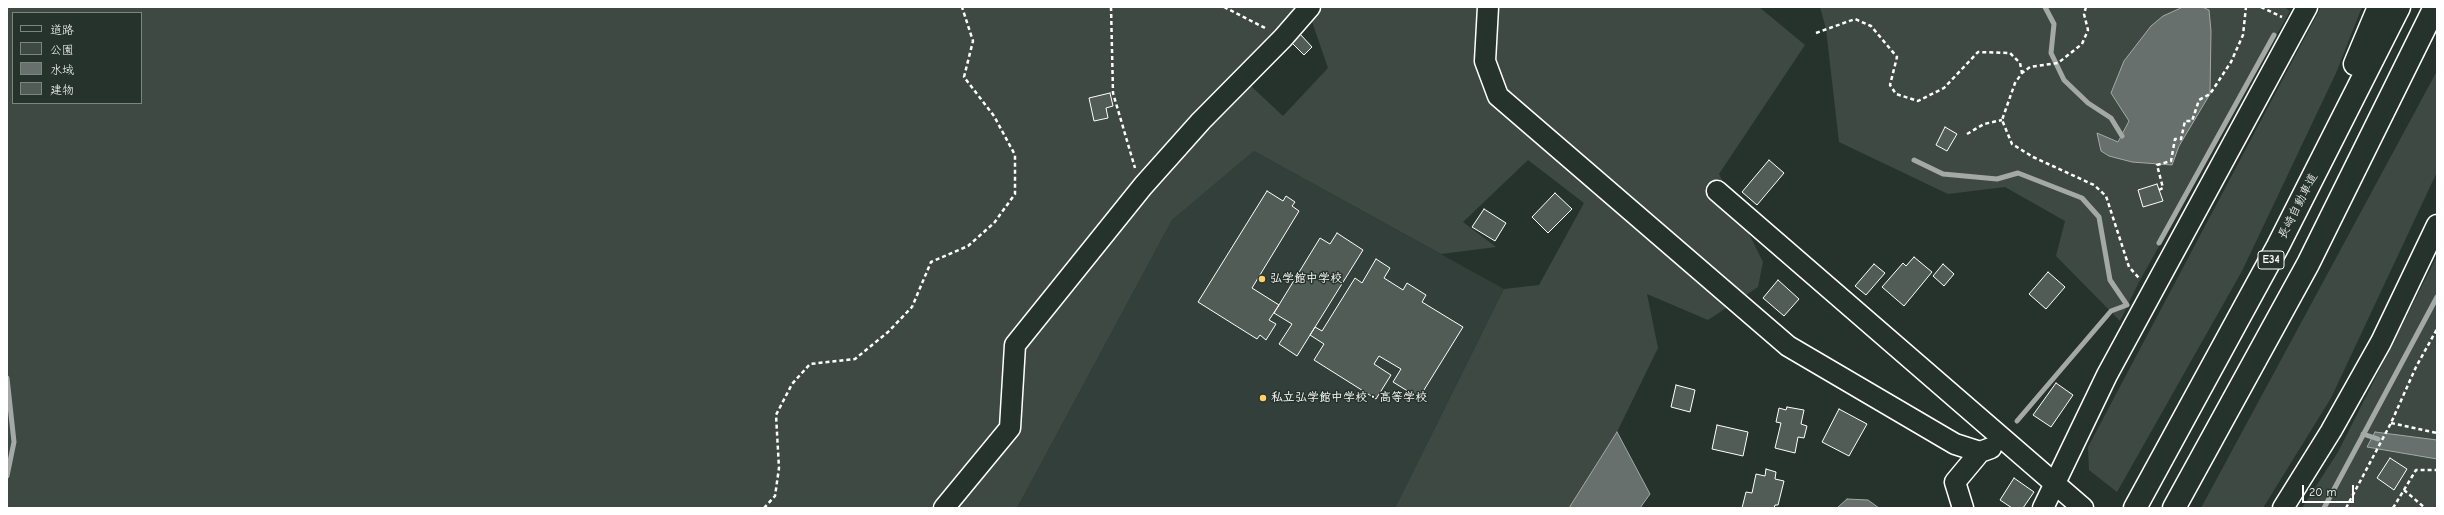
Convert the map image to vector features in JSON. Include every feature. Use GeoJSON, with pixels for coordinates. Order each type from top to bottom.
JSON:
{"type":"FeatureCollection","features":[{"type":"Feature","properties":{"kind":"highway"},"geometry":{"type":"LineString","coordinates":[[2278,246],[2379,7]]}},
{"type":"Feature","properties":{"kind":"highway","name":"長崎自動車道"},"geometry":{"type":"LineString","coordinates":[[2135,508],[2278,246],[2398,7]]}},
{"type":"Feature","properties":{"kind":"highway"},"geometry":{"type":"LineString","coordinates":[[2174,508],[2308,264],[2436,7]]}},
{"type":"Feature","properties":{"kind":"street"},"geometry":{"type":"LineString","coordinates":[[944,508],[1010,428],[1015,345],[1143,186],[1201,121],[1283,38],[1310,7]]}},
{"type":"Feature","properties":{"kind":"street"},"geometry":{"type":"LineString","coordinates":[[1488,7],[1485,61],[1498,96],[1788,346],[1955,444],[1980,452]]}},
{"type":"Feature","properties":{"kind":"street"},"geometry":{"type":"LineString","coordinates":[[2043,508],[2107,375],[2307,7]]}},
{"type":"Feature","properties":{"kind":"street"},"geometry":{"type":"LineString","coordinates":[[1717,191],[2056,483],[2082,508]]}},
{"type":"Feature","properties":{"kind":"street"},"geometry":{"type":"LineString","coordinates":[[2283,508],[2332,431],[2381,342],[2437,225]]}},
{"type":"Feature","properties":{"kind":"street"},"geometry":{"type":"LineString","coordinates":[[1963,508],[1955,482],[1980,452],[2008,442]]}},
{"type":"Feature","properties":{"kind":"path"},"geometry":{"type":"LineString","coordinates":[[764,508],[775,496],[779,468],[776,415],[792,384],[810,364],[855,359],[888,332],[912,307],[931,262],[968,246],[994,223],[1015,194],[1015,155],[994,116],[964,77],[973,41],[962,7]]}},
{"type":"Feature","properties":{"kind":"path"},"geometry":{"type":"LineString","coordinates":[[1111,7],[1113,93],[1130,155],[1143,186]]}},
{"type":"Feature","properties":{"kind":"path"},"geometry":{"type":"LineString","coordinates":[[1224,7],[1283,38]]}},
{"type":"Feature","properties":{"kind":"path"},"geometry":{"type":"LineString","coordinates":[[2086,7],[2084,14],[2088,30],[2082,44],[2058,63],[2049,66],[2030,67],[2022,73],[2014,83],[2002,120],[2012,144],[2032,157],[2094,185],[2106,196],[2129,267],[2142,282]]}},
{"type":"Feature","properties":{"kind":"path"},"geometry":{"type":"LineString","coordinates":[[2159,190],[2163,188],[2157,165],[2170,162],[2175,139],[2181,138],[2185,121],[2192,121],[2199,100],[2210,94],[2231,62],[2242,35],[2246,7]]}},
{"type":"Feature","properties":{"kind":"path"},"geometry":{"type":"LineString","coordinates":[[2261,7],[2288,20]]}},
{"type":"Feature","properties":{"kind":"path"},"geometry":{"type":"LineString","coordinates":[[1816,33],[1855,19],[1871,26],[1896,58],[1890,85],[1896,94],[1918,101],[1944,88],[1978,52],[2010,53],[2020,63],[2022,73]]}},
{"type":"Feature","properties":{"kind":"path"},"geometry":{"type":"LineString","coordinates":[[1967,134],[1984,124],[2002,120]]}},
{"type":"Feature","properties":{"kind":"path"},"geometry":{"type":"LineString","coordinates":[[2346,508],[2391,423],[2416,367],[2437,329]]}},
{"type":"Feature","properties":{"kind":"path"},"geometry":{"type":"LineString","coordinates":[[2391,423],[2437,433]]}},
{"type":"Feature","properties":{"kind":"path"},"geometry":{"type":"LineString","coordinates":[[2393,508],[2416,470],[2437,470]]}},
{"type":"Feature","properties":{"kind":"path"},"geometry":{"type":"LineString","coordinates":[[2404,490],[2425,508]]}},
{"type":"Feature","properties":{"kind":"shaded area","name":"私立弘学館中学校・高等学校"},"geometry":{"type":"Polygon","coordinates":[[[1254,151],[1504,289],[1395,508],[1017,508],[1172,220],[1254,151]]]}},
{"type":"Feature","properties":{"kind":"green space"},"geometry":{"type":"Polygon","coordinates":[[[7,7],[1303,7],[1237,73],[1283,116],[1328,68],[1307,7],[1759,7],[1805,45],[1719,174],[1763,262],[1758,287],[1708,320],[1647,294],[1658,348],[1617,432],[1569,508],[1395,508],[1504,289],[1539,285],[1584,203],[1528,160],[1463,222],[1496,247],[1441,254],[1254,151],[1172,220],[1017,508],[7,508],[7,7]]]}},
{"type":"Feature","properties":{"kind":"green space"},"geometry":{"type":"Polygon","coordinates":[[[1820,7],[2284,7],[2290,11],[2139,282],[2120,321],[2056,256],[2065,221],[2005,187],[1948,194],[1839,142],[1826,29],[1820,7]]]}},
{"type":"Feature","properties":{"kind":"green space"},"geometry":{"type":"Polygon","coordinates":[[[2321,7],[2362,7],[2336,73],[2242,271],[2117,492],[2089,470],[2088,447],[2321,7]]]}},
{"type":"Feature","properties":{"kind":"green space"},"geometry":{"type":"Polygon","coordinates":[[[2437,71],[2437,172],[2331,398],[2263,508],[2201,508],[2437,71]]]}},
{"type":"Feature","properties":{"kind":"green space"},"geometry":{"type":"Polygon","coordinates":[[[2437,256],[2437,508],[2302,508],[2338,452],[2437,256]]]}},
{"type":"Feature","properties":{"kind":"water"},"geometry":{"type":"Polygon","coordinates":[[[2183,7],[2202,7],[2209,10],[2211,31],[2210,94],[2179,146],[2172,165],[2132,162],[2109,156],[2101,151],[2097,133],[2118,142],[2129,121],[2111,93],[2124,61],[2151,26],[2163,16],[2183,7]]]}},
{"type":"Feature","properties":{"kind":"water"},"geometry":{"type":"Polygon","coordinates":[[[1617,432],[1650,494],[1640,508],[1569,508],[1617,432]]]}},
{"type":"Feature","properties":{"kind":"water"},"geometry":{"type":"Polygon","coordinates":[[[2375,432],[2437,440],[2437,459],[2367,447],[2375,432]]]}},
{"type":"Feature","properties":{"kind":"water"},"geometry":{"type":"Polygon","coordinates":[[[1847,499],[1868,500],[1879,508],[1837,508],[1847,499]]]}},
{"type":"Feature","properties":{"kind":"building"},"geometry":{"type":"Polygon","coordinates":[[[1300,34],[1312,47],[1304,55],[1291,42],[1300,34]]]}},
{"type":"Feature","properties":{"kind":"building"},"geometry":{"type":"Polygon","coordinates":[[[1110,93],[1113,106],[1106,108],[1108,118],[1094,121],[1089,98],[1110,93]]]}},
{"type":"Feature","properties":{"kind":"building"},"geometry":{"type":"Polygon","coordinates":[[[1945,127],[1957,134],[1947,151],[1936,145],[1945,127]]]}},
{"type":"Feature","properties":{"kind":"building"},"geometry":{"type":"Polygon","coordinates":[[[1769,160],[1784,173],[1757,205],[1742,192],[1769,160]]]}},
{"type":"Feature","properties":{"kind":"building"},"geometry":{"type":"Polygon","coordinates":[[[2157,184],[2163,201],[2143,207],[2138,190],[2157,184]]]}},
{"type":"Feature","properties":{"kind":"building"},"geometry":{"type":"Polygon","coordinates":[[[1267,191],[1283,201],[1286,196],[1295,202],[1292,206],[1299,211],[1252,288],[1279,305],[1269,320],[1276,324],[1266,340],[1260,335],[1257,339],[1198,302],[1267,191]]]}},
{"type":"Feature","properties":{"kind":"building"},"geometry":{"type":"Polygon","coordinates":[[[1555,193],[1572,209],[1548,233],[1532,217],[1555,193]]]}},
{"type":"Feature","properties":{"kind":"building"},"geometry":{"type":"Polygon","coordinates":[[[1484,209],[1506,223],[1495,241],[1472,227],[1484,209]]]}},
{"type":"Feature","properties":{"kind":"building"},"geometry":{"type":"Polygon","coordinates":[[[1337,233],[1363,250],[1297,356],[1279,344],[1292,324],[1274,313],[1320,238],[1330,244],[1337,233]]]}},
{"type":"Feature","properties":{"kind":"building"},"geometry":{"type":"Polygon","coordinates":[[[1914,257],[1932,272],[1904,306],[1882,287],[1903,263],[1906,266],[1914,257]]]}},
{"type":"Feature","properties":{"kind":"building"},"geometry":{"type":"Polygon","coordinates":[[[1376,259],[1390,268],[1384,278],[1403,290],[1407,283],[1426,295],[1422,302],[1463,327],[1419,398],[1393,382],[1401,369],[1379,356],[1374,364],[1391,375],[1376,399],[1314,360],[1324,344],[1310,335],[1315,327],[1322,331],[1355,278],[1362,283],[1376,259]]]}},
{"type":"Feature","properties":{"kind":"building"},"geometry":{"type":"Polygon","coordinates":[[[1874,264],[1885,273],[1866,295],[1855,286],[1874,264]]]}},
{"type":"Feature","properties":{"kind":"building"},"geometry":{"type":"Polygon","coordinates":[[[1943,264],[1954,274],[1944,286],[1933,276],[1943,264]]]}},
{"type":"Feature","properties":{"kind":"building"},"geometry":{"type":"Polygon","coordinates":[[[2048,272],[2065,287],[2046,309],[2029,294],[2048,272]]]}},
{"type":"Feature","properties":{"kind":"building"},"geometry":{"type":"Polygon","coordinates":[[[1778,280],[1799,299],[1784,316],[1763,298],[1778,280]]]}},
{"type":"Feature","properties":{"kind":"building"},"geometry":{"type":"Polygon","coordinates":[[[2056,383],[2073,395],[2051,427],[2033,415],[2056,383]]]}},
{"type":"Feature","properties":{"kind":"building"},"geometry":{"type":"Polygon","coordinates":[[[1676,385],[1695,390],[1690,412],[1671,407],[1676,385]]]}},
{"type":"Feature","properties":{"kind":"building"},"geometry":{"type":"Polygon","coordinates":[[[1787,407],[1804,410],[1801,424],[1807,426],[1804,438],[1798,437],[1795,453],[1775,448],[1781,423],[1776,422],[1779,408],[1786,410],[1787,407]]]}},
{"type":"Feature","properties":{"kind":"building"},"geometry":{"type":"Polygon","coordinates":[[[1839,409],[1867,424],[1849,456],[1822,442],[1839,409]]]}},
{"type":"Feature","properties":{"kind":"building"},"geometry":{"type":"Polygon","coordinates":[[[1717,425],[1748,432],[1743,456],[1712,449],[1717,425]]]}},
{"type":"Feature","properties":{"kind":"building"},"geometry":{"type":"Polygon","coordinates":[[[2390,458],[2407,469],[2394,490],[2377,478],[2390,458]]]}},
{"type":"Feature","properties":{"kind":"building"},"geometry":{"type":"Polygon","coordinates":[[[1766,469],[1776,472],[1775,479],[1784,481],[1778,505],[1775,505],[1774,508],[1742,508],[1746,492],[1752,493],[1756,474],[1765,476],[1766,469]]]}},
{"type":"Feature","properties":{"kind":"building"},"geometry":{"type":"Polygon","coordinates":[[[2014,478],[2034,492],[2023,508],[2012,508],[2000,500],[2014,478]]]}},
{"type":"Feature","properties":{"kind":"waterway"},"geometry":{"type":"LineString","coordinates":[[2045,7],[2054,24],[2051,53],[2064,80],[2088,103],[2111,118],[2122,136]]}},
{"type":"Feature","properties":{"kind":"waterway"},"geometry":{"type":"LineString","coordinates":[[2159,243],[2274,35]]}},
{"type":"Feature","properties":{"kind":"waterway"},"geometry":{"type":"LineString","coordinates":[[1914,160],[1943,174],[1997,179],[2018,173],[2082,198],[2099,217],[2110,280],[2127,305],[2111,311],[2017,421]]}},
{"type":"Feature","properties":{"kind":"waterway"},"geometry":{"type":"LineString","coordinates":[[2324,508],[2437,297]]}},
{"type":"Feature","properties":{"kind":"waterway"},"geometry":{"type":"LineString","coordinates":[[7,378],[14,442],[7,476]]}},
{"type":"Feature","properties":{"kind":"waterway"},"geometry":{"type":"LineString","coordinates":[[2363,434],[2378,439]]}},
{"type":"Feature","properties":{"kind":"place","name":"弘学館中学校"},"geometry":{"type":"Point","coordinates":[1262,279]}},
{"type":"Feature","properties":{"kind":"place","name":"私立弘学館中学校・高等学校"},"geometry":{"type":"Point","coordinates":[1263,398]}}]}
